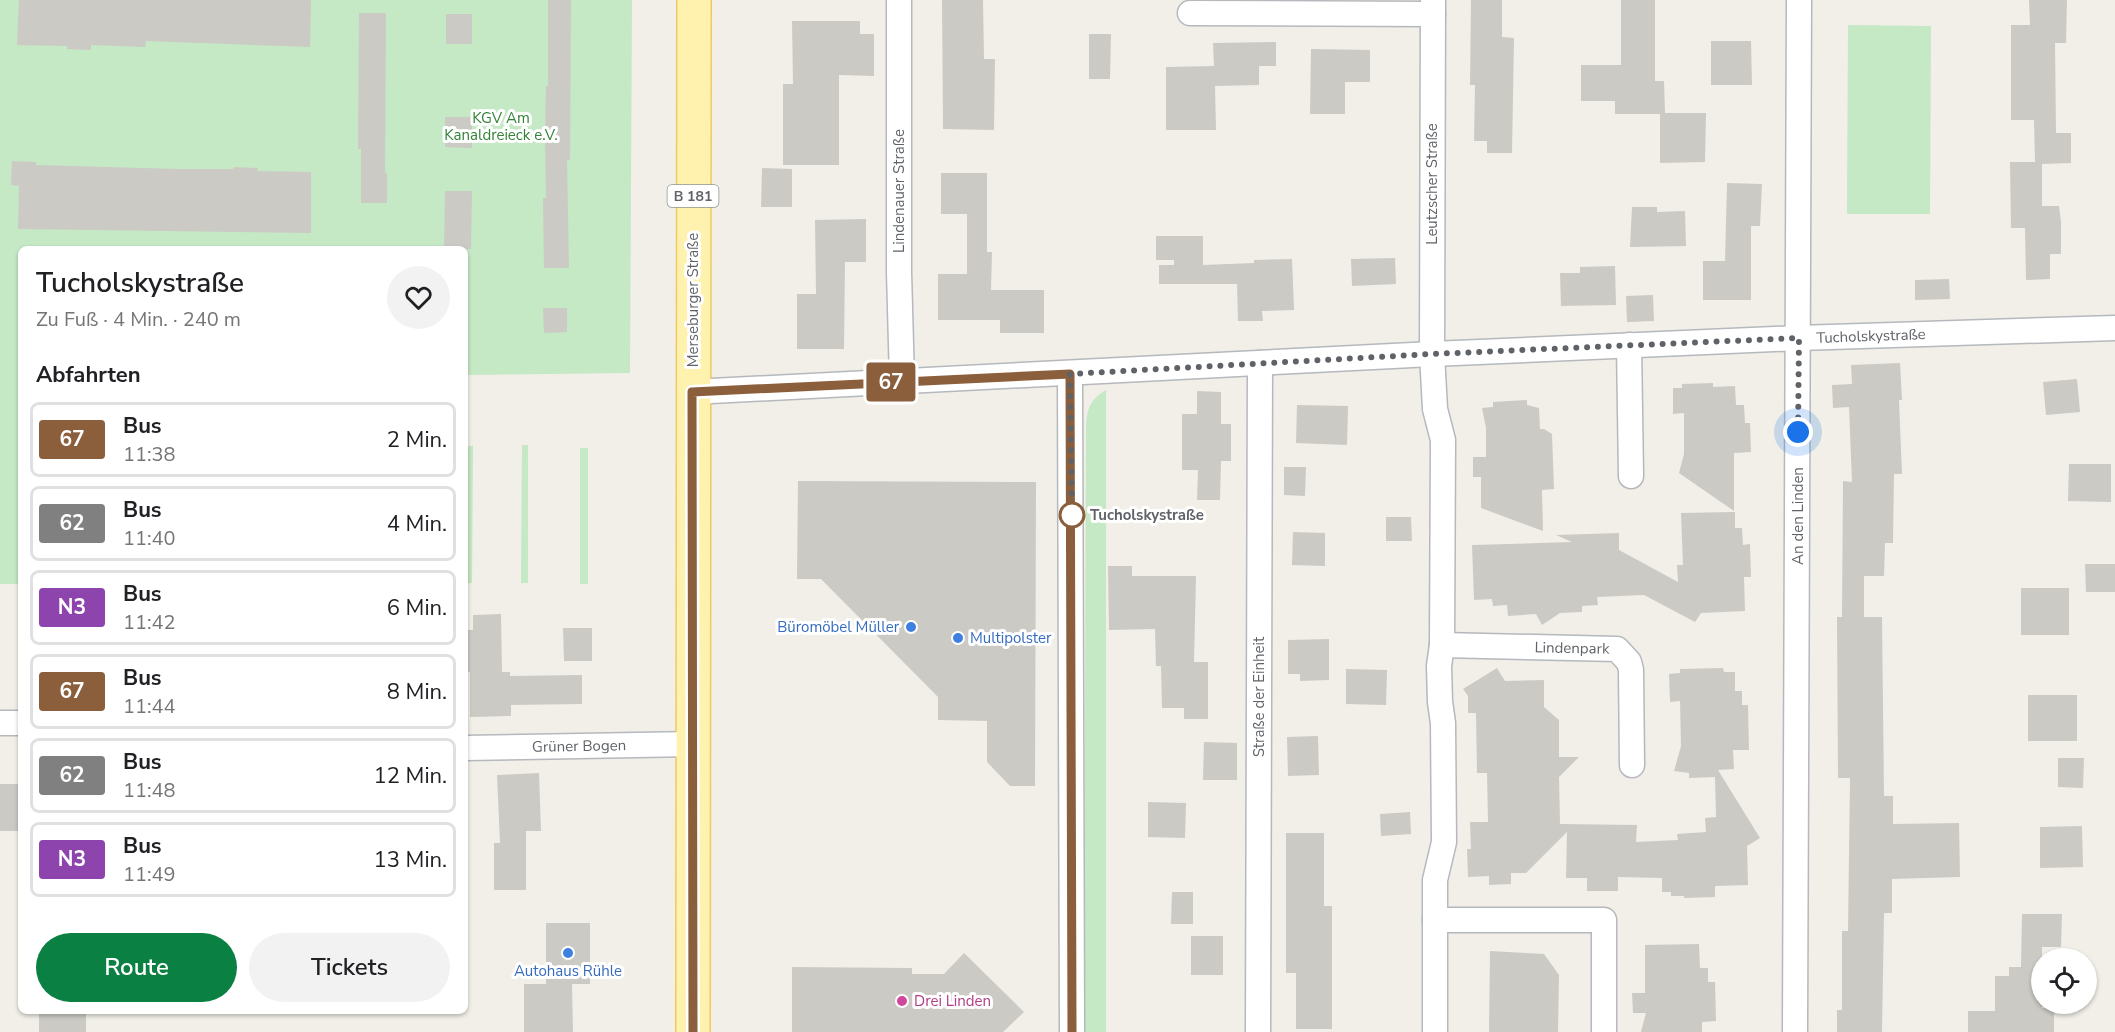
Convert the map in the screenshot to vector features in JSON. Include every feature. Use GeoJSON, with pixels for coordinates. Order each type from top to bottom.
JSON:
{"type":"FeatureCollection","features":[{"type":"Feature","properties":{"kind":"main road","name":"Merseburger Straße"},"geometry":{"type":"LineString","coordinates":[[693,1032],[694,0]]}},
{"type":"Feature","properties":{"kind":"street","name":"Lindenauer Straße"},"geometry":{"type":"LineString","coordinates":[[899,0],[899,272],[902,381]]}},
{"type":"Feature","properties":{"kind":"street","name":"An den Linden"},"geometry":{"type":"LineString","coordinates":[[1795,1032],[1799,0]]}},
{"type":"Feature","properties":{"kind":"street","name":"Leutzscher Straße"},"geometry":{"type":"LineString","coordinates":[[1191,13],[1433,7],[1432,354]]}},
{"type":"Feature","properties":{"kind":"street","name":"Tucholskystraße"},"geometry":{"type":"LineString","coordinates":[[692,392],[1629,345],[2115,328]]}},
{"type":"Feature","properties":{"kind":"street"},"geometry":{"type":"LineString","coordinates":[[1629,345],[1631,476]]}},
{"type":"Feature","properties":{"kind":"street"},"geometry":{"type":"LineString","coordinates":[[1432,354],[1435,409],[1443,440],[1442,645],[1439,666],[1443,723],[1444,842],[1435,880],[1435,1032]]}},
{"type":"Feature","properties":{"kind":"street","name":"Straße der Einheit"},"geometry":{"type":"LineString","coordinates":[[1258,1032],[1260,363]]}},
{"type":"Feature","properties":{"kind":"street"},"geometry":{"type":"LineString","coordinates":[[1070,374],[1072,1032]]}},
{"type":"Feature","properties":{"kind":"street","name":"Lindenpark"},"geometry":{"type":"LineString","coordinates":[[1442,645],[1617,648],[1629,662],[1631,670],[1632,765]]}},
{"type":"Feature","properties":{"kind":"street"},"geometry":{"type":"LineString","coordinates":[[0,723],[18,723]]}},
{"type":"Feature","properties":{"kind":"street","name":"Grüner Bogen"},"geometry":{"type":"LineString","coordinates":[[468,748],[693,744]]}},
{"type":"Feature","properties":{"kind":"street"},"geometry":{"type":"LineString","coordinates":[[1435,920],[1604,920],[1604,1032]]}},
{"type":"Feature","properties":{"kind":"green space","name":"KGV Am Kanaldreieck e.V."},"geometry":{"type":"Polygon","coordinates":[[[0,0],[632,0],[630,373],[468,375],[468,246],[18,246],[18,584],[0,584],[0,0]]]}},
{"type":"Feature","properties":{"kind":"green space"},"geometry":{"type":"Polygon","coordinates":[[[1848,25],[1931,26],[1930,214],[1847,214],[1848,25]]]}},
{"type":"Feature","properties":{"kind":"green space"},"geometry":{"type":"Polygon","coordinates":[[[1106,390],[1106,1032],[1084,1032],[1086,425],[1091,404],[1106,390]]]}},
{"type":"Feature","properties":{"kind":"green space"},"geometry":{"type":"Polygon","coordinates":[[[522,445],[528,445],[528,583],[521,583],[522,445]]]}},
{"type":"Feature","properties":{"kind":"green space"},"geometry":{"type":"Polygon","coordinates":[[[468,446],[473,446],[472,583],[468,583],[468,446]]]}},
{"type":"Feature","properties":{"kind":"green space"},"geometry":{"type":"Polygon","coordinates":[[[580,448],[588,448],[588,584],[580,584],[580,448]]]}},
{"type":"Feature","properties":{"kind":"building"},"geometry":{"type":"Polygon","coordinates":[[[19,0],[311,0],[310,47],[146,41],[145,47],[91,45],[91,50],[67,49],[67,46],[17,45],[19,0]]]}},
{"type":"Feature","properties":{"kind":"building"},"geometry":{"type":"Polygon","coordinates":[[[548,0],[571,0],[570,160],[567,160],[569,268],[544,268],[543,198],[546,198],[548,0]]]}},
{"type":"Feature","properties":{"kind":"building"},"geometry":{"type":"Polygon","coordinates":[[[942,0],[983,0],[984,59],[995,59],[994,130],[943,129],[942,0]]]}},
{"type":"Feature","properties":{"kind":"building"},"geometry":{"type":"Polygon","coordinates":[[[1471,0],[1502,0],[1502,37],[1514,38],[1512,153],[1487,153],[1487,141],[1474,141],[1475,85],[1470,85],[1471,0]]]}},
{"type":"Feature","properties":{"kind":"building"},"geometry":{"type":"Polygon","coordinates":[[[1621,0],[1655,0],[1655,81],[1664,81],[1665,113],[1706,113],[1705,162],[1660,163],[1660,114],[1615,114],[1615,101],[1581,101],[1581,65],[1621,65],[1621,0]]]}},
{"type":"Feature","properties":{"kind":"building"},"geometry":{"type":"Polygon","coordinates":[[[2029,0],[2067,0],[2066,43],[2055,43],[2056,133],[2071,133],[2071,163],[2042,164],[2042,206],[2059,206],[2061,254],[2050,254],[2050,279],[2026,280],[2025,228],[2011,228],[2010,162],[2035,162],[2034,120],[2011,120],[2011,25],[2030,25],[2029,0]]]}},
{"type":"Feature","properties":{"kind":"building"},"geometry":{"type":"Polygon","coordinates":[[[359,13],[386,13],[385,173],[387,173],[387,203],[361,203],[361,149],[358,149],[359,13]]]}},
{"type":"Feature","properties":{"kind":"building"},"geometry":{"type":"Polygon","coordinates":[[[446,14],[472,14],[472,44],[446,44],[446,14]]]}},
{"type":"Feature","properties":{"kind":"building"},"geometry":{"type":"Polygon","coordinates":[[[792,21],[860,21],[860,34],[874,34],[874,76],[839,75],[839,165],[783,165],[783,84],[793,84],[792,21]]]}},
{"type":"Feature","properties":{"kind":"building"},"geometry":{"type":"Polygon","coordinates":[[[1089,34],[1111,34],[1110,79],[1089,79],[1089,34]]]}},
{"type":"Feature","properties":{"kind":"building"},"geometry":{"type":"Polygon","coordinates":[[[1711,41],[1751,41],[1752,85],[1711,85],[1711,41]]]}},
{"type":"Feature","properties":{"kind":"building"},"geometry":{"type":"Polygon","coordinates":[[[1276,42],[1276,66],[1259,66],[1259,85],[1215,86],[1216,130],[1166,130],[1166,67],[1214,66],[1213,43],[1276,42]]]}},
{"type":"Feature","properties":{"kind":"building"},"geometry":{"type":"Polygon","coordinates":[[[1311,49],[1370,50],[1370,82],[1345,82],[1345,114],[1310,114],[1311,49]]]}},
{"type":"Feature","properties":{"kind":"building"},"geometry":{"type":"Polygon","coordinates":[[[445,117],[472,117],[472,148],[445,147],[445,117]]]}},
{"type":"Feature","properties":{"kind":"building"},"geometry":{"type":"Polygon","coordinates":[[[12,161],[36,162],[36,165],[177,169],[233,169],[234,167],[258,168],[257,171],[311,172],[311,233],[18,229],[19,186],[11,185],[12,161]]]}},
{"type":"Feature","properties":{"kind":"building"},"geometry":{"type":"Polygon","coordinates":[[[762,168],[792,169],[792,207],[761,207],[762,168]]]}},
{"type":"Feature","properties":{"kind":"building"},"geometry":{"type":"Polygon","coordinates":[[[941,173],[987,173],[987,252],[992,252],[991,290],[1044,290],[1044,333],[1000,333],[1000,320],[938,320],[938,274],[967,274],[967,214],[941,214],[941,173]]]}},
{"type":"Feature","properties":{"kind":"building"},"geometry":{"type":"Polygon","coordinates":[[[1727,183],[1762,184],[1760,226],[1751,226],[1751,300],[1703,300],[1703,261],[1725,261],[1727,183]]]}},
{"type":"Feature","properties":{"kind":"building"},"geometry":{"type":"Polygon","coordinates":[[[445,191],[472,191],[471,249],[468,249],[468,246],[444,246],[445,191]]]}},
{"type":"Feature","properties":{"kind":"building"},"geometry":{"type":"Polygon","coordinates":[[[1632,207],[1657,207],[1657,212],[1685,211],[1686,246],[1630,247],[1632,207]]]}},
{"type":"Feature","properties":{"kind":"building"},"geometry":{"type":"Polygon","coordinates":[[[866,219],[866,262],[845,262],[844,349],[797,349],[797,294],[816,294],[815,220],[866,219]]]}},
{"type":"Feature","properties":{"kind":"building"},"geometry":{"type":"Polygon","coordinates":[[[1156,236],[1203,236],[1203,265],[1292,259],[1294,310],[1262,311],[1263,321],[1238,321],[1237,284],[1159,284],[1159,265],[1174,265],[1174,260],[1156,260],[1156,236]]]}},
{"type":"Feature","properties":{"kind":"building"},"geometry":{"type":"Polygon","coordinates":[[[1395,258],[1396,284],[1352,286],[1351,259],[1395,258]]]}},
{"type":"Feature","properties":{"kind":"building"},"geometry":{"type":"Polygon","coordinates":[[[1615,266],[1616,305],[1561,306],[1560,273],[1580,273],[1580,267],[1615,266]]]}},
{"type":"Feature","properties":{"kind":"building"},"geometry":{"type":"Polygon","coordinates":[[[1949,279],[1950,299],[1915,300],[1915,280],[1949,279]]]}},
{"type":"Feature","properties":{"kind":"building"},"geometry":{"type":"Polygon","coordinates":[[[1653,295],[1654,321],[1627,322],[1626,296],[1653,295]]]}},
{"type":"Feature","properties":{"kind":"building"},"geometry":{"type":"Polygon","coordinates":[[[543,308],[567,308],[567,332],[544,333],[543,308]]]}},
{"type":"Feature","properties":{"kind":"building"},"geometry":{"type":"Polygon","coordinates":[[[1900,363],[1902,474],[1894,474],[1893,543],[1885,543],[1884,576],[1864,576],[1864,617],[1882,617],[1884,796],[1893,796],[1893,824],[1959,823],[1960,877],[1892,879],[1892,913],[1884,913],[1882,1032],[1837,1032],[1837,1010],[1842,1010],[1842,931],[1848,931],[1850,778],[1838,778],[1837,617],[1842,617],[1843,481],[1852,482],[1849,407],[1833,408],[1832,385],[1852,384],[1851,365],[1900,363]]]}},
{"type":"Feature","properties":{"kind":"building"},"geometry":{"type":"Polygon","coordinates":[[[2077,379],[2080,412],[2046,415],[2043,382],[2077,379]]]}},
{"type":"Feature","properties":{"kind":"building"},"geometry":{"type":"Polygon","coordinates":[[[1713,383],[1713,387],[1735,386],[1736,405],[1744,405],[1745,423],[1750,423],[1751,452],[1734,453],[1734,511],[1679,473],[1684,454],[1684,413],[1673,414],[1673,388],[1682,388],[1682,384],[1713,383]]]}},
{"type":"Feature","properties":{"kind":"building"},"geometry":{"type":"Polygon","coordinates":[[[1197,391],[1221,392],[1221,424],[1231,424],[1231,461],[1221,461],[1220,500],[1197,500],[1198,470],[1182,470],[1182,414],[1197,414],[1197,391]]]}},
{"type":"Feature","properties":{"kind":"building"},"geometry":{"type":"Polygon","coordinates":[[[1527,400],[1527,405],[1539,408],[1540,429],[1552,434],[1554,489],[1542,490],[1543,531],[1481,508],[1481,477],[1473,477],[1473,457],[1486,457],[1486,428],[1482,408],[1493,407],[1493,402],[1527,400]]]}},
{"type":"Feature","properties":{"kind":"building"},"geometry":{"type":"Polygon","coordinates":[[[1297,405],[1348,406],[1347,445],[1296,443],[1297,405]]]}},
{"type":"Feature","properties":{"kind":"building"},"geometry":{"type":"Polygon","coordinates":[[[2069,464],[2111,464],[2111,502],[2068,501],[2069,464]]]}},
{"type":"Feature","properties":{"kind":"building"},"geometry":{"type":"Polygon","coordinates":[[[1284,467],[1306,467],[1305,496],[1284,495],[1284,467]]]}},
{"type":"Feature","properties":{"kind":"building","name":"Multipolster"},"geometry":{"type":"Polygon","coordinates":[[[798,481],[1036,482],[1035,786],[1010,786],[987,762],[987,721],[938,720],[938,697],[821,579],[797,579],[798,481]]]}},
{"type":"Feature","properties":{"kind":"building"},"geometry":{"type":"Polygon","coordinates":[[[1735,512],[1735,528],[1742,528],[1743,545],[1750,544],[1751,577],[1744,577],[1745,611],[1701,613],[1695,622],[1644,595],[1597,597],[1598,605],[1582,606],[1582,612],[1560,613],[1542,625],[1536,614],[1508,616],[1507,605],[1493,606],[1492,599],[1474,600],[1472,545],[1572,542],[1556,535],[1619,533],[1619,550],[1678,582],[1677,565],[1683,565],[1681,513],[1735,512]]]}},
{"type":"Feature","properties":{"kind":"building"},"geometry":{"type":"Polygon","coordinates":[[[1386,517],[1411,517],[1412,541],[1386,541],[1386,517]]]}},
{"type":"Feature","properties":{"kind":"building"},"geometry":{"type":"Polygon","coordinates":[[[1293,532],[1325,533],[1325,566],[1292,565],[1293,532]]]}},
{"type":"Feature","properties":{"kind":"building"},"geometry":{"type":"Polygon","coordinates":[[[2085,564],[2115,564],[2115,592],[2086,592],[2085,564]]]}},
{"type":"Feature","properties":{"kind":"building"},"geometry":{"type":"Polygon","coordinates":[[[1108,566],[1132,566],[1132,576],[1196,576],[1194,662],[1208,662],[1208,719],[1184,719],[1184,708],[1162,708],[1161,666],[1156,666],[1155,629],[1109,630],[1108,566]]]}},
{"type":"Feature","properties":{"kind":"building"},"geometry":{"type":"Polygon","coordinates":[[[2021,588],[2069,588],[2069,635],[2021,635],[2021,588]]]}},
{"type":"Feature","properties":{"kind":"building"},"geometry":{"type":"Polygon","coordinates":[[[501,614],[502,672],[510,672],[510,676],[582,675],[582,704],[511,705],[511,716],[470,717],[468,630],[473,630],[473,615],[501,614]]]}},
{"type":"Feature","properties":{"kind":"building"},"geometry":{"type":"Polygon","coordinates":[[[563,628],[592,628],[592,661],[564,661],[563,628]]]}},
{"type":"Feature","properties":{"kind":"building"},"geometry":{"type":"Polygon","coordinates":[[[1329,639],[1329,680],[1300,681],[1300,674],[1288,674],[1288,640],[1329,639]]]}},
{"type":"Feature","properties":{"kind":"building"},"geometry":{"type":"Polygon","coordinates":[[[1497,668],[1505,681],[1544,680],[1544,707],[1559,720],[1559,757],[1579,757],[1559,777],[1560,824],[1637,825],[1636,842],[1678,840],[1677,834],[1706,832],[1705,818],[1716,817],[1715,777],[1689,778],[1689,773],[1674,771],[1681,746],[1680,701],[1670,702],[1669,674],[1680,673],[1680,669],[1723,668],[1724,672],[1735,672],[1735,691],[1742,691],[1742,705],[1748,705],[1749,750],[1733,750],[1734,769],[1718,770],[1760,838],[1747,846],[1748,885],[1715,886],[1715,897],[1684,898],[1684,896],[1671,896],[1671,892],[1662,892],[1662,878],[1618,877],[1618,891],[1587,891],[1587,878],[1566,878],[1567,832],[1526,873],[1511,873],[1511,884],[1489,885],[1489,876],[1468,877],[1467,849],[1471,849],[1470,822],[1488,822],[1487,773],[1477,773],[1476,713],[1468,713],[1468,696],[1463,689],[1497,668]]]}},
{"type":"Feature","properties":{"kind":"building"},"geometry":{"type":"Polygon","coordinates":[[[1346,669],[1387,670],[1386,705],[1346,704],[1346,669]]]}},
{"type":"Feature","properties":{"kind":"building"},"geometry":{"type":"Polygon","coordinates":[[[2028,695],[2077,695],[2077,741],[2028,741],[2028,695]]]}},
{"type":"Feature","properties":{"kind":"building"},"geometry":{"type":"Polygon","coordinates":[[[1318,736],[1319,775],[1288,776],[1287,737],[1318,736]]]}},
{"type":"Feature","properties":{"kind":"building"},"geometry":{"type":"Polygon","coordinates":[[[1204,742],[1237,743],[1237,780],[1203,780],[1204,742]]]}},
{"type":"Feature","properties":{"kind":"building"},"geometry":{"type":"Polygon","coordinates":[[[2058,758],[2084,758],[2083,788],[2058,787],[2058,758]]]}},
{"type":"Feature","properties":{"kind":"building"},"geometry":{"type":"Polygon","coordinates":[[[539,773],[541,831],[526,831],[526,890],[494,890],[494,843],[500,843],[497,775],[539,773]]]}},
{"type":"Feature","properties":{"kind":"building"},"geometry":{"type":"Polygon","coordinates":[[[0,784],[18,784],[18,831],[0,831],[0,784]]]}},
{"type":"Feature","properties":{"kind":"building"},"geometry":{"type":"Polygon","coordinates":[[[1148,802],[1186,803],[1185,838],[1148,837],[1148,802]]]}},
{"type":"Feature","properties":{"kind":"building"},"geometry":{"type":"Polygon","coordinates":[[[1410,812],[1411,834],[1381,836],[1380,814],[1410,812]]]}},
{"type":"Feature","properties":{"kind":"building"},"geometry":{"type":"Polygon","coordinates":[[[2082,826],[2083,867],[2040,868],[2040,827],[2082,826]]]}},
{"type":"Feature","properties":{"kind":"building"},"geometry":{"type":"Polygon","coordinates":[[[1286,833],[1324,833],[1324,906],[1332,906],[1332,1029],[1296,1029],[1296,973],[1286,973],[1286,833]]]}},
{"type":"Feature","properties":{"kind":"building"},"geometry":{"type":"Polygon","coordinates":[[[1172,892],[1193,892],[1193,924],[1171,924],[1172,892]]]}},
{"type":"Feature","properties":{"kind":"building"},"geometry":{"type":"Polygon","coordinates":[[[2022,914],[2062,914],[2061,947],[2031,948],[2031,1014],[2054,1014],[2054,1032],[1968,1032],[1968,1011],[1995,1011],[1995,976],[2009,976],[2009,967],[2021,967],[2022,914]]]}},
{"type":"Feature","properties":{"kind":"building"},"geometry":{"type":"Polygon","coordinates":[[[546,923],[590,923],[590,984],[572,984],[573,1032],[524,1032],[524,984],[546,984],[546,923]]]}},
{"type":"Feature","properties":{"kind":"building"},"geometry":{"type":"Polygon","coordinates":[[[1191,936],[1223,936],[1223,975],[1191,975],[1191,936]]]}},
{"type":"Feature","properties":{"kind":"building"},"geometry":{"type":"Polygon","coordinates":[[[1699,944],[1700,968],[1708,968],[1708,982],[1715,982],[1716,1021],[1702,1022],[1702,1032],[1641,1032],[1646,1013],[1633,1013],[1632,993],[1645,993],[1645,945],[1699,944]]]}},
{"type":"Feature","properties":{"kind":"building"},"geometry":{"type":"Polygon","coordinates":[[[1490,951],[1544,954],[1559,975],[1558,1032],[1489,1032],[1490,951]]]}},
{"type":"Feature","properties":{"kind":"building","name":"Drei Linden"},"geometry":{"type":"Polygon","coordinates":[[[964,953],[1024,1012],[1003,1032],[792,1032],[792,967],[912,968],[912,974],[944,974],[964,953]]]}},
{"type":"Feature","properties":{"kind":"building"},"geometry":{"type":"Polygon","coordinates":[[[39,1014],[86,1014],[86,1032],[39,1032],[39,1014]]]}},
{"type":"Feature","properties":{"kind":"bus line","name":"67"},"geometry":{"type":"LineString","coordinates":[[693,1032],[692,392],[1070,374],[1072,1032]]}},
{"type":"Feature","properties":{"kind":"place","name":"Tucholskystraße"},"geometry":{"type":"Point","coordinates":[1072,515]}},
{"type":"Feature","properties":{"kind":"place","name":"Büromöbel Müller"},"geometry":{"type":"Point","coordinates":[911,627]}},
{"type":"Feature","properties":{"kind":"place","name":"Multipolster"},"geometry":{"type":"Point","coordinates":[958,638]}},
{"type":"Feature","properties":{"kind":"place","name":"Autohaus Rühle"},"geometry":{"type":"Point","coordinates":[568,953]}},
{"type":"Feature","properties":{"kind":"place","name":"Drei Linden"},"geometry":{"type":"Point","coordinates":[902,1001]}},
{"type":"Feature","properties":{"kind":"route"},"geometry":{"type":"LineString","coordinates":[[1072,515],[1070,374],[1432,354],[1799,338],[1798,432]]}}]}
